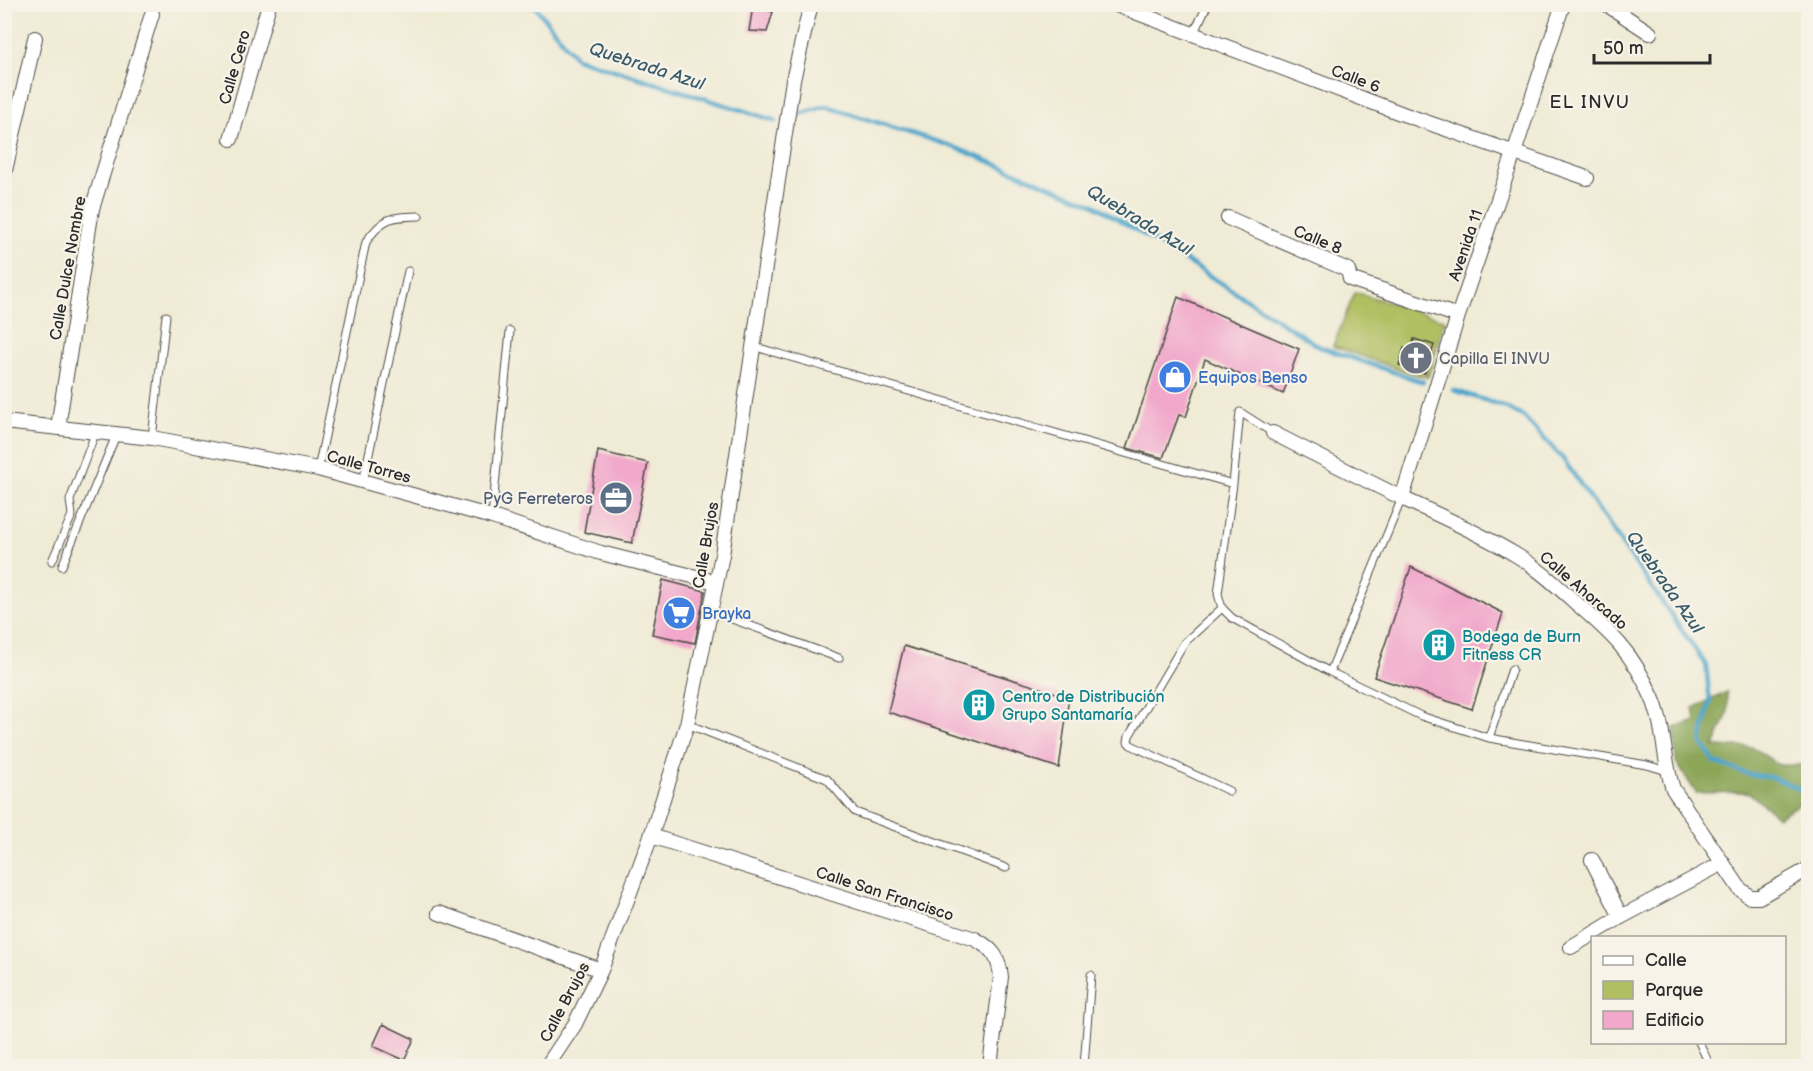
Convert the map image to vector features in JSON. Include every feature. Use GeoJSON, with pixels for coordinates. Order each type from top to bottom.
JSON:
{"type":"FeatureCollection","features":[{"type":"Feature","properties":{"kind":"street","name":"Calle Cero"},"geometry":{"type":"LineString","coordinates":[[231,139],[269,4]]}},
{"type":"Feature","properties":{"kind":"street","name":"Calle Brujos"},"geometry":{"type":"LineString","coordinates":[[547,1066],[575,1024],[601,970],[651,836],[687,724],[716,582],[793,80],[811,4]]}},
{"type":"Feature","properties":{"kind":"street","name":"Calle 6"},"geometry":{"type":"LineString","coordinates":[[1114,4],[1403,114],[1587,178]]}},
{"type":"Feature","properties":{"kind":"street","name":"Avenida 11"},"geometry":{"type":"LineString","coordinates":[[1402,498],[1458,316],[1563,4]]}},
{"type":"Feature","properties":{"kind":"street"},"geometry":{"type":"LineString","coordinates":[[1606,4],[1650,33]]}},
{"type":"Feature","properties":{"kind":"street","name":"Calle Dulce Nombre"},"geometry":{"type":"LineString","coordinates":[[58,427],[92,209],[152,14]]}},
{"type":"Feature","properties":{"kind":"street"},"geometry":{"type":"LineString","coordinates":[[4,175],[35,39]]}},
{"type":"Feature","properties":{"kind":"street","name":"Calle 8"},"geometry":{"type":"LineString","coordinates":[[1228,218],[1348,270],[1350,279],[1458,316]]}},
{"type":"Feature","properties":{"kind":"street","name":"Calle Torres"},"geometry":{"type":"LineString","coordinates":[[4,422],[152,438],[318,469],[492,517],[601,553],[716,582]]}},
{"type":"Feature","properties":{"kind":"street","name":"Calle Ahorcado"},"geometry":{"type":"LineString","coordinates":[[1273,433],[1517,555],[1547,577],[1609,630],[1626,651],[1653,699],[1662,731],[1667,771],[1673,789],[1740,889],[1750,897],[1759,897],[1809,869]]}},
{"type":"Feature","properties":{"kind":"street","name":"Calle San Francisco"},"geometry":{"type":"LineString","coordinates":[[651,836],[975,939],[988,946],[999,963],[1001,977],[990,1066]]}},
{"type":"Feature","properties":{"kind":"street"},"geometry":{"type":"LineString","coordinates":[[1592,860],[1621,917]]}},
{"type":"Feature","properties":{"kind":"street"},"geometry":{"type":"LineString","coordinates":[[1571,947],[1621,917],[1723,864]]}},
{"type":"Feature","properties":{"kind":"street"},"geometry":{"type":"LineString","coordinates":[[440,913],[601,970]]}},
{"type":"Feature","properties":{"kind":"lane"},"geometry":{"type":"LineString","coordinates":[[1193,34],[1208,4]]}},
{"type":"Feature","properties":{"kind":"lane"},"geometry":{"type":"LineString","coordinates":[[318,469],[366,242],[378,225],[397,217],[419,216]]}},
{"type":"Feature","properties":{"kind":"lane"},"geometry":{"type":"LineString","coordinates":[[363,482],[408,271]]}},
{"type":"Feature","properties":{"kind":"lane"},"geometry":{"type":"LineString","coordinates":[[152,438],[166,316]]}},
{"type":"Feature","properties":{"kind":"lane"},"geometry":{"type":"LineString","coordinates":[[492,517],[510,331]]}},
{"type":"Feature","properties":{"kind":"lane"},"geometry":{"type":"LineString","coordinates":[[752,346],[1233,484]]}},
{"type":"Feature","properties":{"kind":"lane"},"geometry":{"type":"LineString","coordinates":[[1273,433],[1240,412],[1218,594],[1222,608],[1233,618],[1330,672],[1421,716],[1489,738],[1647,765],[1667,771]]}},
{"type":"Feature","properties":{"kind":"lane"},"geometry":{"type":"LineString","coordinates":[[52,561],[72,515],[70,500],[96,431]]}},
{"type":"Feature","properties":{"kind":"lane"},"geometry":{"type":"LineString","coordinates":[[62,566],[117,433]]}},
{"type":"Feature","properties":{"kind":"lane"},"geometry":{"type":"LineString","coordinates":[[1330,672],[1402,498]]}},
{"type":"Feature","properties":{"kind":"lane"},"geometry":{"type":"LineString","coordinates":[[1222,608],[1184,643],[1129,736],[1128,742],[1229,791]]}},
{"type":"Feature","properties":{"kind":"lane"},"geometry":{"type":"LineString","coordinates":[[710,611],[839,658]]}},
{"type":"Feature","properties":{"kind":"lane"},"geometry":{"type":"LineString","coordinates":[[1489,738],[1512,669]]}},
{"type":"Feature","properties":{"kind":"lane"},"geometry":{"type":"LineString","coordinates":[[687,724],[827,778],[855,812],[1006,868]]}},
{"type":"Feature","properties":{"kind":"lane"},"geometry":{"type":"LineString","coordinates":[[1084,1066],[1091,975]]}},
{"type":"Feature","properties":{"kind":"lane"},"geometry":{"type":"LineString","coordinates":[[1700,1044],[1710,1066]]}},
{"type":"Feature","properties":{"kind":"green space"},"geometry":{"type":"Polygon","coordinates":[[[1355,292],[1445,320],[1428,377],[1333,346],[1355,292]]]}},
{"type":"Feature","properties":{"kind":"green space"},"geometry":{"type":"Polygon","coordinates":[[[1727,692],[1728,713],[1714,747],[1752,747],[1779,765],[1808,765],[1808,808],[1802,802],[1778,817],[1748,792],[1696,793],[1676,762],[1674,728],[1696,721],[1694,708],[1727,692]]]}},
{"type":"Feature","properties":{"kind":"building"},"geometry":{"type":"Polygon","coordinates":[[[753,6],[773,12],[767,32],[749,31],[753,6]]]}},
{"type":"Feature","properties":{"kind":"building","name":"Equipos Benso"},"geometry":{"type":"Polygon","coordinates":[[[1178,297],[1299,349],[1283,394],[1205,359],[1186,417],[1179,415],[1163,458],[1127,448],[1178,297]]]}},
{"type":"Feature","properties":{"kind":"building","name":"Capilla El INVU"},"geometry":{"type":"Polygon","coordinates":[[[1414,339],[1434,345],[1425,373],[1399,365],[1404,348],[1411,350],[1414,339]]]}},
{"type":"Feature","properties":{"kind":"building","name":"PyG Ferreteros"},"geometry":{"type":"Polygon","coordinates":[[[598,451],[648,463],[632,543],[584,532],[598,451]]]}},
{"type":"Feature","properties":{"kind":"building","name":"Bodega de Burn Fitness CR"},"geometry":{"type":"Polygon","coordinates":[[[1411,567],[1503,613],[1472,709],[1374,677],[1411,567]]]}},
{"type":"Feature","properties":{"kind":"building","name":"Brayka"},"geometry":{"type":"Polygon","coordinates":[[[663,580],[705,591],[695,643],[652,634],[663,580]]]}},
{"type":"Feature","properties":{"kind":"building","name":"Centro de Distribución Grupo Santamaría"},"geometry":{"type":"Polygon","coordinates":[[[904,646],[1069,697],[1059,768],[888,712],[904,646]]]}},
{"type":"Feature","properties":{"kind":"building"},"geometry":{"type":"Polygon","coordinates":[[[383,1024],[414,1039],[404,1060],[373,1046],[383,1024]]]}},
{"type":"Feature","properties":{"kind":"waterway","name":"Quebrada Azul"},"geometry":{"type":"LineString","coordinates":[[533,4],[576,58],[776,121]]}},
{"type":"Feature","properties":{"kind":"waterway","name":"Quebrada Azul"},"geometry":{"type":"LineString","coordinates":[[797,115],[826,106],[954,147],[1093,204],[1320,347],[1423,382]]}},
{"type":"Feature","properties":{"kind":"waterway","name":"Quebrada Azul"},"geometry":{"type":"LineString","coordinates":[[1453,390],[1500,405],[1523,416],[1563,459],[1706,665],[1710,702],[1701,741],[1714,762],[1748,774],[1775,778],[1808,793]]}},
{"type":"Feature","properties":{"kind":"place","name":"Capilla El INVU"},"geometry":{"type":"Point","coordinates":[1416,358]}},
{"type":"Feature","properties":{"kind":"place","name":"Equipos Benso"},"geometry":{"type":"Point","coordinates":[1175,377]}},
{"type":"Feature","properties":{"kind":"place","name":"PyG Ferreteros"},"geometry":{"type":"Point","coordinates":[616,498]}},
{"type":"Feature","properties":{"kind":"place","name":"Brayka"},"geometry":{"type":"Point","coordinates":[679,613]}},
{"type":"Feature","properties":{"kind":"place","name":"Bodega de Burn Fitness CR"},"geometry":{"type":"Point","coordinates":[1439,645]}},
{"type":"Feature","properties":{"kind":"place","name":"Centro de Distribución Grupo Santamaría"},"geometry":{"type":"Point","coordinates":[979,705]}},
{"type":"Feature","properties":{"kind":"district","name":"EL INVU"},"geometry":{"type":"Point","coordinates":[1590,102]}}]}
